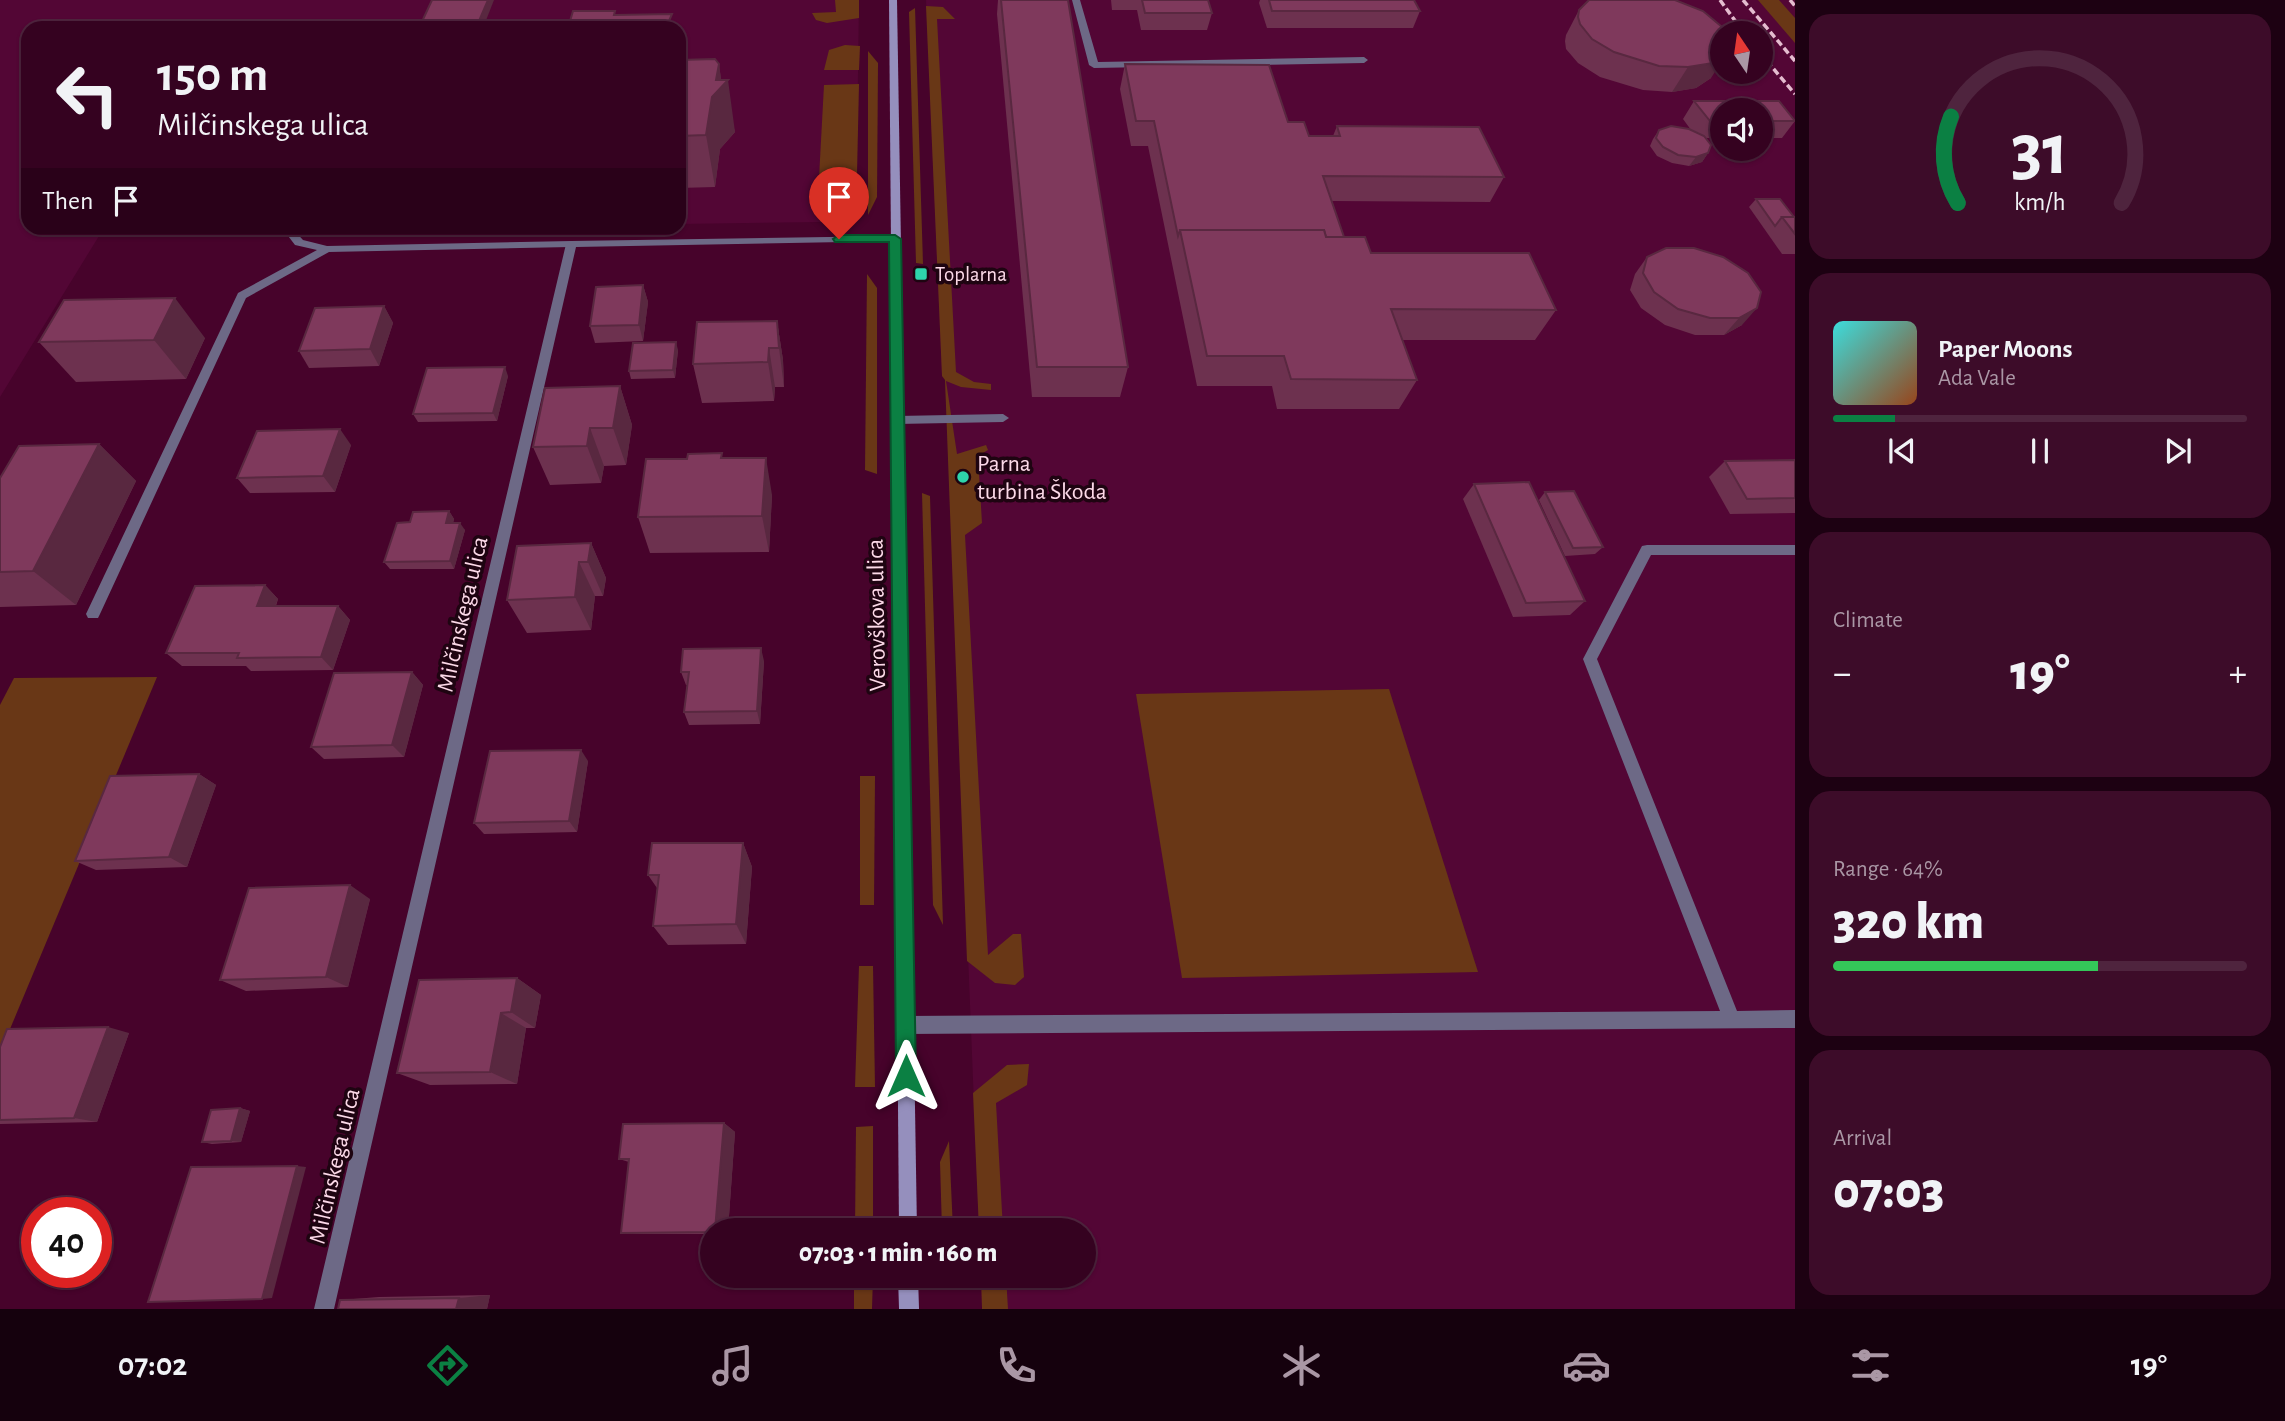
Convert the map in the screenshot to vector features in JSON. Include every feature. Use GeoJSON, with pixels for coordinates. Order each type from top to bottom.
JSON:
{"type":"FeatureCollection","features":[{"type":"Feature","properties":{"kind":"street","name":"Verovškova ulica"},"geometry":{"type":"LineString","coordinates":[[893,0],[908,1218]]}},
{"type":"Feature","properties":{"kind":"street"},"geometry":{"type":"LineString","coordinates":[[1076,0],[1094,65],[1364,61]]}},
{"type":"Feature","properties":{"kind":"street"},"geometry":{"type":"LineString","coordinates":[[293,235],[299,243],[327,249],[895,239]]}},
{"type":"Feature","properties":{"kind":"street","name":"Milčinskega ulica"},"geometry":{"type":"LineString","coordinates":[[324,1309],[571,244]]}},
{"type":"Feature","properties":{"kind":"street"},"geometry":{"type":"LineString","coordinates":[[93,614],[242,296],[327,249]]}},
{"type":"Feature","properties":{"kind":"street"},"geometry":{"type":"LineString","coordinates":[[897,420],[1003,418]]}},
{"type":"Feature","properties":{"kind":"street"},"geometry":{"type":"LineString","coordinates":[[1732,1020],[1590,659],[1647,550],[1795,550]]}},
{"type":"Feature","properties":{"kind":"street"},"geometry":{"type":"LineString","coordinates":[[905,1025],[1795,1019]]}},
{"type":"Feature","properties":{"kind":"street"},"geometry":{"type":"LineString","coordinates":[[908,1288],[909,1309]]}},
{"type":"Feature","properties":{"kind":"shaded area"},"geometry":{"type":"Polygon","coordinates":[[[0,0],[859,0],[856,219],[821,222],[686,224],[686,21],[21,21],[21,235],[142,235],[99,236],[0,397],[0,0]]]}},
{"type":"Feature","properties":{"kind":"shaded area"},"geometry":{"type":"Polygon","coordinates":[[[835,0],[859,0],[859,18],[827,23],[816,20],[812,13],[836,12],[835,0]]]}},
{"type":"Feature","properties":{"kind":"shaded area"},"geometry":{"type":"Polygon","coordinates":[[[926,0],[1795,0],[1795,1309],[982,1309],[981,1288],[1096,1288],[1096,1218],[979,1218],[945,378],[942,376],[926,0]]]}},
{"type":"Feature","properties":{"kind":"shaded area"},"geometry":{"type":"Polygon","coordinates":[[[1758,0],[1779,0],[1795,18],[1795,43],[1758,0]]]}},
{"type":"Feature","properties":{"kind":"shaded area"},"geometry":{"type":"Polygon","coordinates":[[[926,6],[943,7],[955,19],[937,19],[956,372],[974,382],[991,384],[991,390],[961,387],[946,381],[957,454],[986,445],[988,450],[978,456],[982,523],[965,535],[988,955],[1013,934],[1021,934],[1024,977],[1015,985],[995,983],[967,961],[945,380],[942,376],[926,6]]]}},
{"type":"Feature","properties":{"kind":"shaded area"},"geometry":{"type":"Polygon","coordinates":[[[915,8],[923,264],[916,263],[909,12],[915,8]]]}},
{"type":"Feature","properties":{"kind":"shaded area"},"geometry":{"type":"Polygon","coordinates":[[[845,45],[860,46],[859,70],[824,70],[829,50],[845,45]]]}},
{"type":"Feature","properties":{"kind":"shaded area"},"geometry":{"type":"Polygon","coordinates":[[[868,51],[878,63],[877,197],[868,215],[868,51]]]}},
{"type":"Feature","properties":{"kind":"shaded area"},"geometry":{"type":"Polygon","coordinates":[[[859,84],[856,219],[821,222],[817,215],[824,85],[859,84]]]}},
{"type":"Feature","properties":{"kind":"shaded area"},"geometry":{"type":"Polygon","coordinates":[[[867,274],[877,288],[877,474],[865,470],[867,274]]]}},
{"type":"Feature","properties":{"kind":"shaded area"},"geometry":{"type":"Polygon","coordinates":[[[922,493],[930,496],[943,925],[933,905],[922,493]]]}},
{"type":"Feature","properties":{"kind":"shaded area"},"geometry":{"type":"Polygon","coordinates":[[[157,677],[0,1053],[0,705],[14,678],[157,677]]]}},
{"type":"Feature","properties":{"kind":"shaded area"},"geometry":{"type":"Polygon","coordinates":[[[1389,689],[1478,972],[1182,978],[1136,694],[1389,689]]]}},
{"type":"Feature","properties":{"kind":"shaded area"},"geometry":{"type":"Polygon","coordinates":[[[860,776],[875,776],[874,905],[860,905],[860,776]]]}},
{"type":"Feature","properties":{"kind":"shaded area"},"geometry":{"type":"Polygon","coordinates":[[[859,966],[873,966],[875,1087],[855,1087],[859,966]]]}},
{"type":"Feature","properties":{"kind":"shaded area"},"geometry":{"type":"Polygon","coordinates":[[[1029,1064],[1027,1085],[996,1103],[1002,1218],[978,1218],[973,1093],[1007,1065],[1029,1064]]]}},
{"type":"Feature","properties":{"kind":"shaded area"},"geometry":{"type":"Polygon","coordinates":[[[873,1126],[873,1218],[855,1218],[856,1127],[873,1126]]]}},
{"type":"Feature","properties":{"kind":"shaded area"},"geometry":{"type":"Polygon","coordinates":[[[949,1141],[952,1218],[942,1218],[940,1162],[949,1141]]]}},
{"type":"Feature","properties":{"kind":"shaded area"},"geometry":{"type":"Polygon","coordinates":[[[854,1288],[873,1288],[872,1309],[854,1309],[854,1288]]]}},
{"type":"Feature","properties":{"kind":"shaded area"},"geometry":{"type":"Polygon","coordinates":[[[981,1288],[1007,1288],[1008,1309],[982,1309],[981,1288]]]}},
{"type":"Feature","properties":{"kind":"building"},"geometry":{"type":"Polygon","coordinates":[[[432,0],[488,0],[479,21],[422,21],[432,0]]]}},
{"type":"Feature","properties":{"kind":"building"},"geometry":{"type":"Polygon","coordinates":[[[1001,0],[1068,0],[1128,367],[1037,367],[1001,0]]]}},
{"type":"Feature","properties":{"kind":"building"},"geometry":{"type":"Polygon","coordinates":[[[1142,0],[1208,0],[1212,13],[1145,13],[1142,0]]]}},
{"type":"Feature","properties":{"kind":"building"},"geometry":{"type":"Polygon","coordinates":[[[1269,0],[1414,0],[1420,11],[1272,11],[1269,0]]]}},
{"type":"Feature","properties":{"kind":"building"},"geometry":{"type":"Polygon","coordinates":[[[1589,0],[1675,0],[1703,11],[1715,21],[1710,21],[1710,63],[1688,67],[1659,66],[1614,52],[1592,39],[1580,24],[1579,10],[1589,0]]]}},
{"type":"Feature","properties":{"kind":"building"},"geometry":{"type":"Polygon","coordinates":[[[573,11],[615,11],[614,15],[672,14],[669,21],[570,21],[573,11]]]}},
{"type":"Feature","properties":{"kind":"building"},"geometry":{"type":"Polygon","coordinates":[[[715,59],[719,64],[716,80],[728,80],[712,97],[706,135],[686,136],[686,60],[715,59]]]}},
{"type":"Feature","properties":{"kind":"building"},"geometry":{"type":"Polygon","coordinates":[[[1125,64],[1269,65],[1288,122],[1304,122],[1309,136],[1340,136],[1337,126],[1479,127],[1504,177],[1323,176],[1344,237],[1326,237],[1324,230],[1180,230],[1178,236],[1154,121],[1136,121],[1125,64]]]}},
{"type":"Feature","properties":{"kind":"building"},"geometry":{"type":"Polygon","coordinates":[[[1694,101],[1710,101],[1710,121],[1694,101]]]}},
{"type":"Feature","properties":{"kind":"building"},"geometry":{"type":"Polygon","coordinates":[[[1773,101],[1779,101],[1795,121],[1773,121],[1773,101]]]}},
{"type":"Feature","properties":{"kind":"building"},"geometry":{"type":"Polygon","coordinates":[[[1671,126],[1689,129],[1704,136],[1710,144],[1708,153],[1696,157],[1678,155],[1663,147],[1656,138],[1659,130],[1671,126]]]}},
{"type":"Feature","properties":{"kind":"building"},"geometry":{"type":"Polygon","coordinates":[[[1756,199],[1780,199],[1794,217],[1782,217],[1775,226],[1756,199]]]}},
{"type":"Feature","properties":{"kind":"building"},"geometry":{"type":"Polygon","coordinates":[[[1782,217],[1795,217],[1795,234],[1782,217]]]}},
{"type":"Feature","properties":{"kind":"building"},"geometry":{"type":"Polygon","coordinates":[[[1180,230],[1324,230],[1326,237],[1365,237],[1371,253],[1529,253],[1556,310],[1391,309],[1417,380],[1291,379],[1284,356],[1207,356],[1180,230]]]}},
{"type":"Feature","properties":{"kind":"building"},"geometry":{"type":"Polygon","coordinates":[[[1666,248],[1694,248],[1723,257],[1748,273],[1761,292],[1757,308],[1739,318],[1710,318],[1678,309],[1654,292],[1643,273],[1647,257],[1666,248]]]}},
{"type":"Feature","properties":{"kind":"building"},"geometry":{"type":"Polygon","coordinates":[[[643,285],[639,325],[590,326],[596,287],[643,285]]]}},
{"type":"Feature","properties":{"kind":"building"},"geometry":{"type":"Polygon","coordinates":[[[175,298],[154,340],[39,342],[64,300],[175,298]]]}},
{"type":"Feature","properties":{"kind":"building"},"geometry":{"type":"Polygon","coordinates":[[[384,306],[370,349],[299,351],[315,308],[384,306]]]}},
{"type":"Feature","properties":{"kind":"building"},"geometry":{"type":"Polygon","coordinates":[[[777,321],[779,348],[769,348],[768,362],[693,364],[697,322],[777,321]]]}},
{"type":"Feature","properties":{"kind":"building"},"geometry":{"type":"Polygon","coordinates":[[[676,342],[673,370],[629,371],[633,343],[676,342]]]}},
{"type":"Feature","properties":{"kind":"building"},"geometry":{"type":"Polygon","coordinates":[[[505,367],[493,413],[413,414],[427,368],[505,367]]]}},
{"type":"Feature","properties":{"kind":"building"},"geometry":{"type":"Polygon","coordinates":[[[620,386],[613,428],[590,428],[587,446],[533,447],[545,388],[620,386]]]}},
{"type":"Feature","properties":{"kind":"building"},"geometry":{"type":"Polygon","coordinates":[[[340,429],[323,476],[237,478],[257,431],[340,429]]]}},
{"type":"Feature","properties":{"kind":"building"},"geometry":{"type":"Polygon","coordinates":[[[99,444],[33,571],[0,572],[0,478],[19,446],[99,444]]]}},
{"type":"Feature","properties":{"kind":"building"},"geometry":{"type":"Polygon","coordinates":[[[722,453],[721,458],[766,458],[762,516],[638,517],[646,459],[687,459],[688,454],[722,453]]]}},
{"type":"Feature","properties":{"kind":"building"},"geometry":{"type":"Polygon","coordinates":[[[1795,460],[1795,498],[1747,499],[1725,461],[1795,460]]]}},
{"type":"Feature","properties":{"kind":"building"},"geometry":{"type":"Polygon","coordinates":[[[1529,482],[1585,601],[1526,603],[1474,484],[1529,482]]]}},
{"type":"Feature","properties":{"kind":"building"},"geometry":{"type":"Polygon","coordinates":[[[1574,491],[1603,547],[1573,548],[1545,492],[1574,491]]]}},
{"type":"Feature","properties":{"kind":"building"},"geometry":{"type":"Polygon","coordinates":[[[449,511],[446,523],[460,523],[450,561],[384,562],[397,523],[410,522],[413,512],[449,511]]]}},
{"type":"Feature","properties":{"kind":"building"},"geometry":{"type":"Polygon","coordinates":[[[591,543],[588,562],[579,562],[575,597],[507,600],[517,546],[591,543]]]}},
{"type":"Feature","properties":{"kind":"building"},"geometry":{"type":"Polygon","coordinates":[[[265,585],[257,606],[338,606],[321,657],[237,658],[239,653],[166,653],[195,586],[265,585]]]}},
{"type":"Feature","properties":{"kind":"building"},"geometry":{"type":"Polygon","coordinates":[[[761,648],[757,711],[684,712],[689,672],[681,672],[683,649],[761,648]]]}},
{"type":"Feature","properties":{"kind":"building"},"geometry":{"type":"Polygon","coordinates":[[[412,672],[392,745],[311,747],[334,673],[412,672]]]}},
{"type":"Feature","properties":{"kind":"building"},"geometry":{"type":"Polygon","coordinates":[[[581,750],[569,821],[474,823],[490,751],[581,750]]]}},
{"type":"Feature","properties":{"kind":"building"},"geometry":{"type":"Polygon","coordinates":[[[199,774],[169,857],[75,861],[110,776],[199,774]]]}},
{"type":"Feature","properties":{"kind":"building"},"geometry":{"type":"Polygon","coordinates":[[[652,843],[743,843],[736,924],[653,926],[659,875],[648,875],[652,843]]]}},
{"type":"Feature","properties":{"kind":"building"},"geometry":{"type":"Polygon","coordinates":[[[350,885],[326,977],[220,980],[249,888],[350,885]]]}},
{"type":"Feature","properties":{"kind":"building"},"geometry":{"type":"Polygon","coordinates":[[[517,978],[511,1012],[501,1013],[490,1072],[397,1073],[419,980],[517,978]]]}},
{"type":"Feature","properties":{"kind":"building"},"geometry":{"type":"Polygon","coordinates":[[[108,1027],[74,1118],[0,1120],[0,1047],[7,1029],[108,1027]]]}},
{"type":"Feature","properties":{"kind":"building"},"geometry":{"type":"Polygon","coordinates":[[[240,1108],[231,1141],[202,1142],[211,1110],[240,1108]]]}},
{"type":"Feature","properties":{"kind":"building"},"geometry":{"type":"Polygon","coordinates":[[[724,1123],[716,1218],[700,1218],[700,1232],[621,1233],[629,1159],[619,1159],[623,1124],[724,1123]]]}},
{"type":"Feature","properties":{"kind":"building"},"geometry":{"type":"Polygon","coordinates":[[[297,1166],[262,1299],[148,1302],[191,1167],[297,1166]]]}},
{"type":"Feature","properties":{"kind":"building"},"geometry":{"type":"Polygon","coordinates":[[[459,1298],[456,1309],[338,1309],[340,1300],[459,1298]]]}},
{"type":"Feature","properties":{"kind":"railway"},"geometry":{"type":"LineString","coordinates":[[1720,0],[1735,21]]}},
{"type":"Feature","properties":{"kind":"railway"},"geometry":{"type":"LineString","coordinates":[[1743,0],[1795,61]]}},
{"type":"Feature","properties":{"kind":"railway"},"geometry":{"type":"LineString","coordinates":[[1790,0],[1795,6]]}},
{"type":"Feature","properties":{"kind":"railway"},"geometry":{"type":"LineString","coordinates":[[1773,68],[1795,94]]}},
{"type":"Feature","properties":{"kind":"place","name":"Toplarna"},"geometry":{"type":"Point","coordinates":[921,274]}},
{"type":"Feature","properties":{"kind":"place","name":"Parna turbina Škoda"},"geometry":{"type":"Point","coordinates":[963,477]}},
{"type":"Feature","properties":{"kind":"route"},"geometry":{"type":"LineString","coordinates":[[839,239],[895,239],[906,1076]]}}]}
